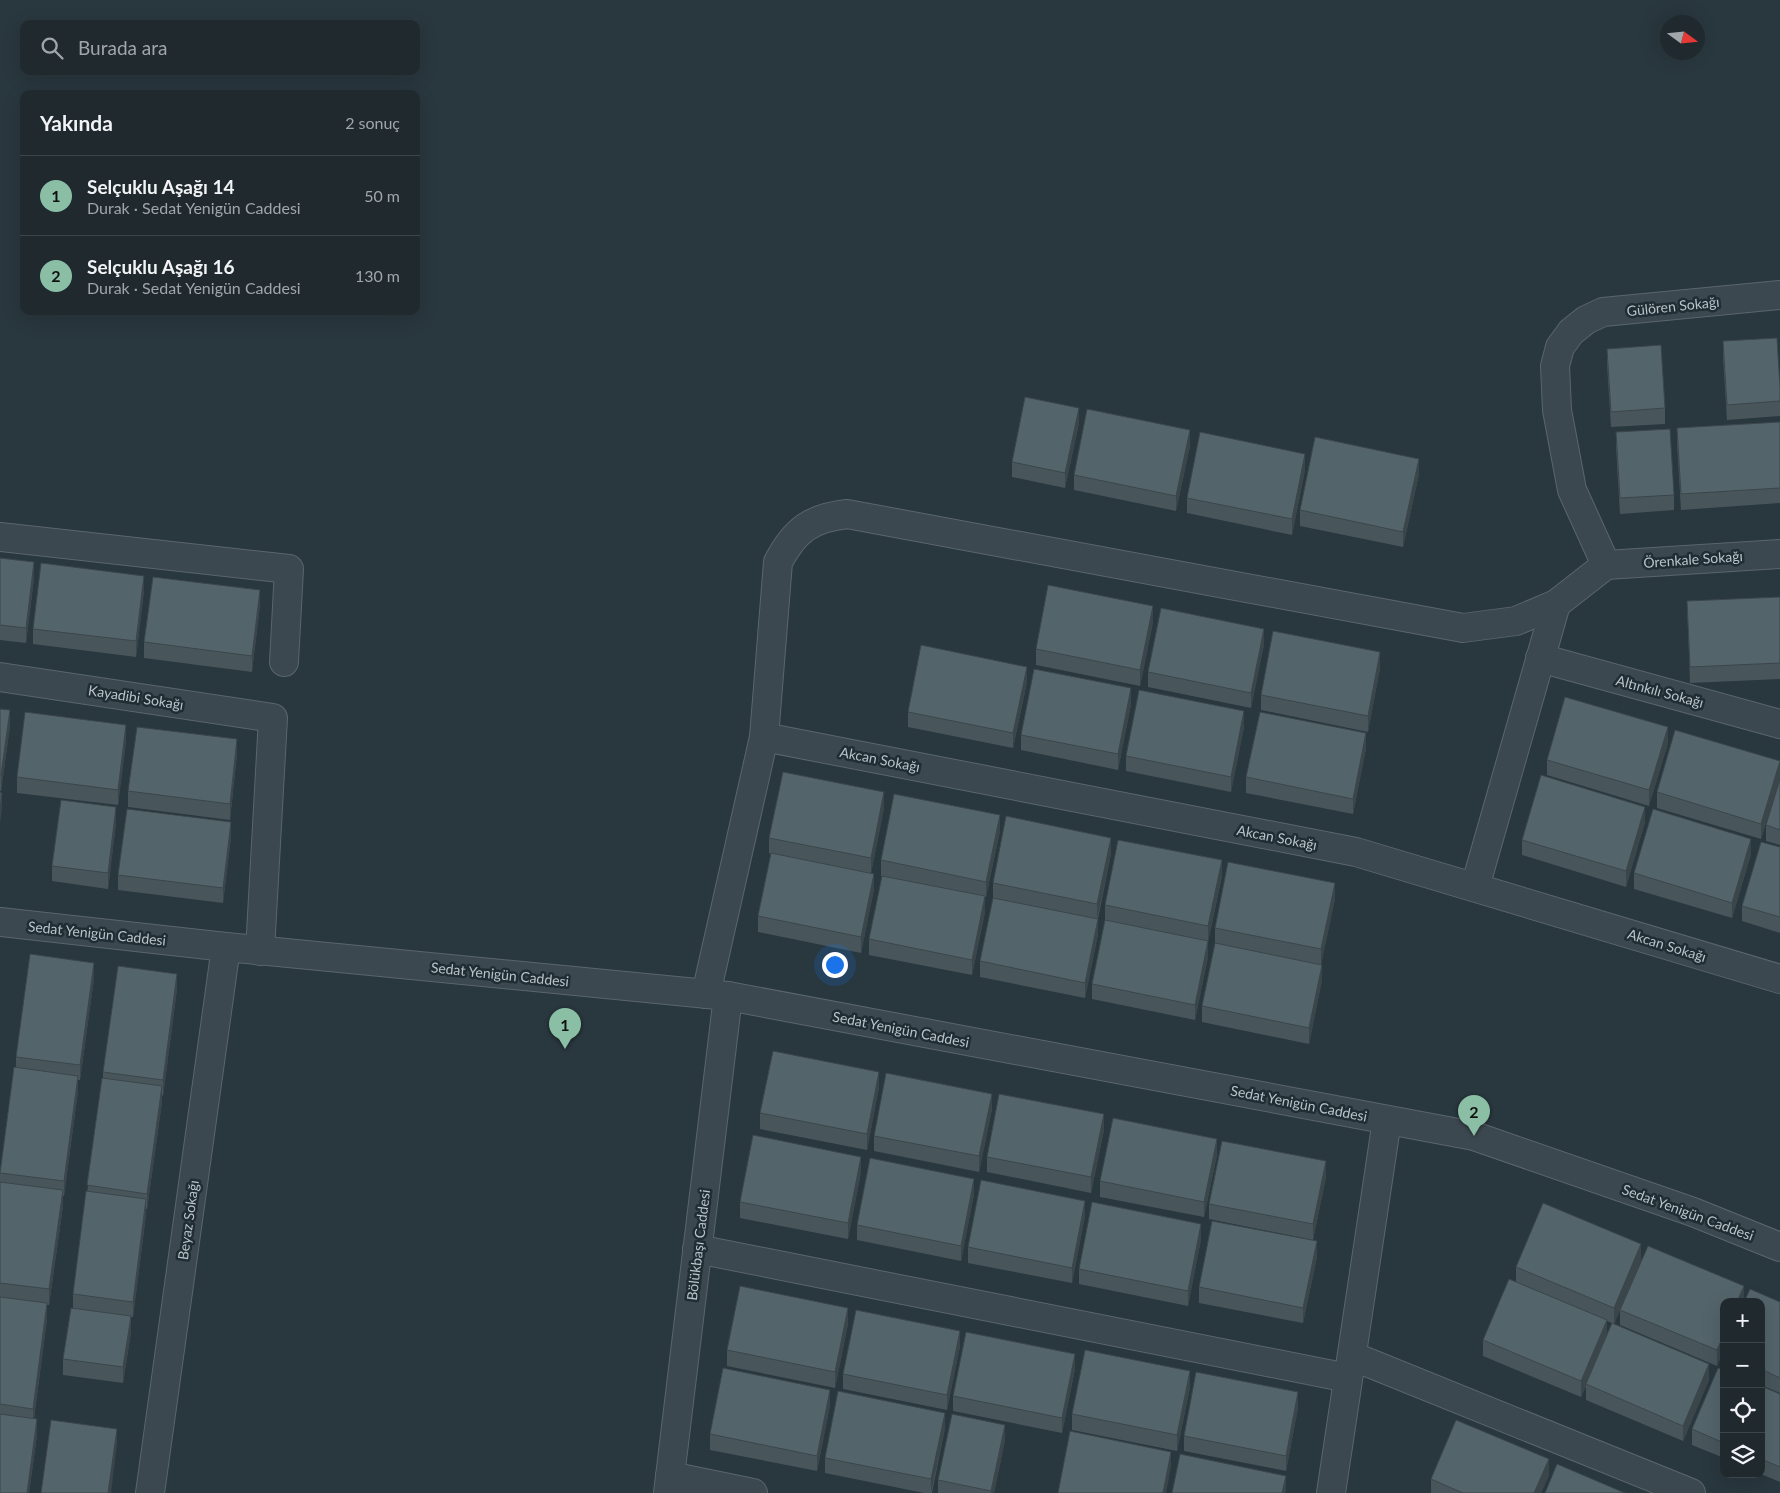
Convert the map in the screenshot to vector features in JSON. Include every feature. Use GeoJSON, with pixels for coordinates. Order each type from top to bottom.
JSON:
{"type":"FeatureCollection","features":[{"type":"Feature","properties":{"kind":"street","name":"Gülören Sokağı"},"geometry":{"type":"LineString","coordinates":[[1606,565],[1572,490],[1557,410],[1555,366],[1560,347],[1571,332],[1586,320],[1603,312],[1780,295]]}},
{"type":"Feature","properties":{"kind":"street","name":"Bölükbaşı Caddesi"},"geometry":{"type":"LineString","coordinates":[[669,1485],[697,1249],[717,995],[764,737],[778,562],[789,541],[807,525],[826,516],[847,514],[1463,628],[1516,621],[1556,604],[1606,565]]}},
{"type":"Feature","properties":{"kind":"street"},"geometry":{"type":"LineString","coordinates":[[0,536],[289,569],[284,662]]}},
{"type":"Feature","properties":{"kind":"street","name":"Örenkale Sokağı"},"geometry":{"type":"LineString","coordinates":[[1606,565],[1780,554]]}},
{"type":"Feature","properties":{"kind":"street"},"geometry":{"type":"LineString","coordinates":[[1475,887],[1556,604]]}},
{"type":"Feature","properties":{"kind":"street","name":"Altınkılı Sokağı"},"geometry":{"type":"LineString","coordinates":[[1540,658],[1780,724]]}},
{"type":"Feature","properties":{"kind":"street","name":"Kayadibi Sokağı"},"geometry":{"type":"LineString","coordinates":[[0,677],[273,718],[260,951]]}},
{"type":"Feature","properties":{"kind":"street","name":"Akcan Sokağı"},"geometry":{"type":"LineString","coordinates":[[764,737],[1356,852],[1780,980]]}},
{"type":"Feature","properties":{"kind":"street","name":"Sedat Yenigün Caddesi"},"geometry":{"type":"LineString","coordinates":[[0,922],[260,951],[717,995],[1474,1136],[1693,1212],[1780,1247]]}},
{"type":"Feature","properties":{"kind":"street","name":"Beyaz Sokağı"},"geometry":{"type":"LineString","coordinates":[[150,1493],[226,947]]}},
{"type":"Feature","properties":{"kind":"street"},"geometry":{"type":"LineString","coordinates":[[1331,1493],[1387,1120]]}},
{"type":"Feature","properties":{"kind":"street"},"geometry":{"type":"LineString","coordinates":[[697,1249],[1350,1367],[1692,1493]]}},
{"type":"Feature","properties":{"kind":"street"},"geometry":{"type":"LineString","coordinates":[[669,1485],[753,1493]]}},
{"type":"Feature","properties":{"kind":"building"},"geometry":{"type":"Polygon","coordinates":[[[1777,338],[1780,401],[1727,405],[1723,341],[1777,338]]]}},
{"type":"Feature","properties":{"kind":"building"},"geometry":{"type":"Polygon","coordinates":[[[1661,345],[1665,408],[1611,412],[1607,349],[1661,345]]]}},
{"type":"Feature","properties":{"kind":"building"},"geometry":{"type":"Polygon","coordinates":[[[1025,397],[1079,408],[1065,473],[1012,462],[1025,397]]]}},
{"type":"Feature","properties":{"kind":"building"},"geometry":{"type":"Polygon","coordinates":[[[1087,409],[1190,430],[1176,496],[1074,475],[1087,409]]]}},
{"type":"Feature","properties":{"kind":"building"},"geometry":{"type":"Polygon","coordinates":[[[1780,422],[1780,488],[1681,494],[1677,428],[1780,422]]]}},
{"type":"Feature","properties":{"kind":"building"},"geometry":{"type":"Polygon","coordinates":[[[1670,429],[1674,495],[1620,498],[1616,432],[1670,429]]]}},
{"type":"Feature","properties":{"kind":"building"},"geometry":{"type":"Polygon","coordinates":[[[1200,432],[1305,454],[1292,519],[1187,498],[1200,432]]]}},
{"type":"Feature","properties":{"kind":"building"},"geometry":{"type":"Polygon","coordinates":[[[1315,437],[1419,459],[1403,532],[1300,510],[1315,437]]]}},
{"type":"Feature","properties":{"kind":"building"},"geometry":{"type":"Polygon","coordinates":[[[0,558],[34,562],[26,628],[0,625],[0,558]]]}},
{"type":"Feature","properties":{"kind":"building"},"geometry":{"type":"Polygon","coordinates":[[[41,563],[144,576],[136,641],[33,629],[41,563]]]}},
{"type":"Feature","properties":{"kind":"building"},"geometry":{"type":"Polygon","coordinates":[[[153,577],[260,590],[252,656],[144,642],[153,577]]]}},
{"type":"Feature","properties":{"kind":"building"},"geometry":{"type":"Polygon","coordinates":[[[1048,585],[1153,606],[1140,670],[1036,649],[1048,585]]]}},
{"type":"Feature","properties":{"kind":"building"},"geometry":{"type":"Polygon","coordinates":[[[1780,597],[1780,663],[1690,667],[1687,601],[1780,597]]]}},
{"type":"Feature","properties":{"kind":"building"},"geometry":{"type":"Polygon","coordinates":[[[1161,608],[1264,629],[1251,693],[1148,672],[1161,608]]]}},
{"type":"Feature","properties":{"kind":"building"},"geometry":{"type":"Polygon","coordinates":[[[1273,631],[1380,652],[1368,716],[1261,695],[1273,631]]]}},
{"type":"Feature","properties":{"kind":"building"},"geometry":{"type":"Polygon","coordinates":[[[921,645],[1027,667],[1013,733],[908,712],[921,645]]]}},
{"type":"Feature","properties":{"kind":"building"},"geometry":{"type":"Polygon","coordinates":[[[1034,669],[1131,688],[1118,754],[1021,735],[1034,669]]]}},
{"type":"Feature","properties":{"kind":"building"},"geometry":{"type":"Polygon","coordinates":[[[1139,690],[1244,711],[1231,777],[1126,756],[1139,690]]]}},
{"type":"Feature","properties":{"kind":"building"},"geometry":{"type":"Polygon","coordinates":[[[1565,697],[1668,727],[1649,790],[1547,760],[1565,697]]]}},
{"type":"Feature","properties":{"kind":"building"},"geometry":{"type":"Polygon","coordinates":[[[0,709],[10,710],[1,775],[0,775],[0,709]]]}},
{"type":"Feature","properties":{"kind":"building"},"geometry":{"type":"Polygon","coordinates":[[[25,712],[126,725],[118,790],[17,777],[25,712]]]}},
{"type":"Feature","properties":{"kind":"building"},"geometry":{"type":"Polygon","coordinates":[[[1260,712],[1366,733],[1353,799],[1246,777],[1260,712]]]}},
{"type":"Feature","properties":{"kind":"building"},"geometry":{"type":"Polygon","coordinates":[[[137,727],[237,739],[230,804],[128,791],[137,727]]]}},
{"type":"Feature","properties":{"kind":"building"},"geometry":{"type":"Polygon","coordinates":[[[1675,730],[1780,761],[1761,824],[1657,792],[1675,730]]]}},
{"type":"Feature","properties":{"kind":"building"},"geometry":{"type":"Polygon","coordinates":[[[783,772],[884,792],[871,858],[769,838],[783,772]]]}},
{"type":"Feature","properties":{"kind":"building"},"geometry":{"type":"Polygon","coordinates":[[[1541,775],[1645,807],[1626,871],[1522,840],[1541,775]]]}},
{"type":"Feature","properties":{"kind":"building"},"geometry":{"type":"Polygon","coordinates":[[[1780,779],[1780,830],[1766,825],[1780,779]]]}},
{"type":"Feature","properties":{"kind":"building"},"geometry":{"type":"Polygon","coordinates":[[[0,792],[2,793],[0,809],[0,792]]]}},
{"type":"Feature","properties":{"kind":"building"},"geometry":{"type":"Polygon","coordinates":[[[894,794],[1000,815],[986,882],[881,860],[894,794]]]}},
{"type":"Feature","properties":{"kind":"building"},"geometry":{"type":"Polygon","coordinates":[[[61,800],[116,807],[108,873],[52,866],[61,800]]]}},
{"type":"Feature","properties":{"kind":"building"},"geometry":{"type":"Polygon","coordinates":[[[127,809],[231,822],[223,888],[118,875],[127,809]]]}},
{"type":"Feature","properties":{"kind":"building"},"geometry":{"type":"Polygon","coordinates":[[[1653,809],[1751,839],[1732,903],[1634,873],[1653,809]]]}},
{"type":"Feature","properties":{"kind":"building"},"geometry":{"type":"Polygon","coordinates":[[[1006,816],[1111,838],[1097,904],[993,883],[1006,816]]]}},
{"type":"Feature","properties":{"kind":"building"},"geometry":{"type":"Polygon","coordinates":[[[1118,840],[1222,860],[1208,926],[1105,905],[1118,840]]]}},
{"type":"Feature","properties":{"kind":"building"},"geometry":{"type":"Polygon","coordinates":[[[1761,842],[1780,847],[1780,917],[1742,906],[1761,842]]]}},
{"type":"Feature","properties":{"kind":"building"},"geometry":{"type":"Polygon","coordinates":[[[771,853],[874,874],[861,937],[758,916],[771,853]]]}},
{"type":"Feature","properties":{"kind":"building"},"geometry":{"type":"Polygon","coordinates":[[[1228,862],[1335,883],[1321,949],[1215,928],[1228,862]]]}},
{"type":"Feature","properties":{"kind":"building"},"geometry":{"type":"Polygon","coordinates":[[[882,876],[985,896],[972,960],[869,939],[882,876]]]}},
{"type":"Feature","properties":{"kind":"building"},"geometry":{"type":"Polygon","coordinates":[[[993,898],[1098,919],[1085,983],[980,961],[993,898]]]}},
{"type":"Feature","properties":{"kind":"building"},"geometry":{"type":"Polygon","coordinates":[[[1105,920],[1208,941],[1195,1005],[1092,984],[1105,920]]]}},
{"type":"Feature","properties":{"kind":"building"},"geometry":{"type":"Polygon","coordinates":[[[1215,943],[1322,965],[1309,1028],[1202,1006],[1215,943]]]}},
{"type":"Feature","properties":{"kind":"building"},"geometry":{"type":"Polygon","coordinates":[[[30,954],[94,963],[80,1065],[16,1057],[30,954]]]}},
{"type":"Feature","properties":{"kind":"building"},"geometry":{"type":"Polygon","coordinates":[[[118,966],[177,974],[163,1080],[103,1072],[118,966]]]}},
{"type":"Feature","properties":{"kind":"building"},"geometry":{"type":"Polygon","coordinates":[[[773,1051],[879,1072],[867,1134],[760,1113],[773,1051]]]}},
{"type":"Feature","properties":{"kind":"building"},"geometry":{"type":"Polygon","coordinates":[[[14,1067],[78,1076],[64,1181],[0,1173],[14,1067]]]}},
{"type":"Feature","properties":{"kind":"building"},"geometry":{"type":"Polygon","coordinates":[[[886,1073],[992,1094],[979,1156],[874,1136],[886,1073]]]}},
{"type":"Feature","properties":{"kind":"building"},"geometry":{"type":"Polygon","coordinates":[[[102,1078],[162,1086],[147,1194],[87,1185],[102,1078]]]}},
{"type":"Feature","properties":{"kind":"building"},"geometry":{"type":"Polygon","coordinates":[[[999,1094],[1104,1114],[1091,1177],[987,1157],[999,1094]]]}},
{"type":"Feature","properties":{"kind":"building"},"geometry":{"type":"Polygon","coordinates":[[[1113,1118],[1217,1139],[1204,1202],[1100,1181],[1113,1118]]]}},
{"type":"Feature","properties":{"kind":"building"},"geometry":{"type":"Polygon","coordinates":[[[753,1135],[861,1157],[848,1223],[740,1202],[753,1135]]]}},
{"type":"Feature","properties":{"kind":"building"},"geometry":{"type":"Polygon","coordinates":[[[1222,1141],[1326,1161],[1313,1224],[1209,1204],[1222,1141]]]}},
{"type":"Feature","properties":{"kind":"building"},"geometry":{"type":"Polygon","coordinates":[[[870,1158],[974,1179],[961,1246],[857,1225],[870,1158]]]}},
{"type":"Feature","properties":{"kind":"building"},"geometry":{"type":"Polygon","coordinates":[[[981,1180],[1085,1201],[1072,1268],[968,1247],[981,1180]]]}},
{"type":"Feature","properties":{"kind":"building"},"geometry":{"type":"Polygon","coordinates":[[[0,1182],[63,1190],[49,1289],[0,1283],[0,1182]]]}},
{"type":"Feature","properties":{"kind":"building"},"geometry":{"type":"Polygon","coordinates":[[[86,1191],[146,1199],[133,1302],[73,1294],[86,1191]]]}},
{"type":"Feature","properties":{"kind":"building"},"geometry":{"type":"Polygon","coordinates":[[[1092,1202],[1201,1224],[1188,1291],[1079,1269],[1092,1202]]]}},
{"type":"Feature","properties":{"kind":"building"},"geometry":{"type":"Polygon","coordinates":[[[1543,1203],[1641,1244],[1614,1308],[1516,1267],[1543,1203]]]}},
{"type":"Feature","properties":{"kind":"building"},"geometry":{"type":"Polygon","coordinates":[[[1212,1221],[1317,1241],[1303,1308],[1199,1287],[1212,1221]]]}},
{"type":"Feature","properties":{"kind":"building"},"geometry":{"type":"Polygon","coordinates":[[[1648,1246],[1744,1286],[1739,1298],[1720,1298],[1720,1343],[1717,1350],[1620,1310],[1648,1246]]]}},
{"type":"Feature","properties":{"kind":"building"},"geometry":{"type":"Polygon","coordinates":[[[1509,1279],[1607,1320],[1581,1381],[1483,1340],[1509,1279]]]}},
{"type":"Feature","properties":{"kind":"building"},"geometry":{"type":"Polygon","coordinates":[[[740,1286],[848,1308],[835,1372],[727,1350],[740,1286]]]}},
{"type":"Feature","properties":{"kind":"building"},"geometry":{"type":"Polygon","coordinates":[[[1750,1289],[1780,1302],[1780,1378],[1765,1371],[1765,1298],[1746,1298],[1750,1289]]]}},
{"type":"Feature","properties":{"kind":"building"},"geometry":{"type":"Polygon","coordinates":[[[0,1297],[47,1303],[33,1409],[0,1404],[0,1297]]]}},
{"type":"Feature","properties":{"kind":"building"},"geometry":{"type":"Polygon","coordinates":[[[71,1308],[131,1316],[123,1367],[63,1359],[71,1308]]]}},
{"type":"Feature","properties":{"kind":"building"},"geometry":{"type":"Polygon","coordinates":[[[856,1310],[960,1331],[947,1395],[843,1374],[856,1310]]]}},
{"type":"Feature","properties":{"kind":"building"},"geometry":{"type":"Polygon","coordinates":[[[1612,1323],[1709,1364],[1683,1426],[1586,1384],[1612,1323]]]}},
{"type":"Feature","properties":{"kind":"building"},"geometry":{"type":"Polygon","coordinates":[[[966,1332],[1075,1354],[1062,1418],[953,1396],[966,1332]]]}},
{"type":"Feature","properties":{"kind":"building"},"geometry":{"type":"Polygon","coordinates":[[[1085,1350],[1190,1371],[1177,1435],[1072,1414],[1085,1350]]]}},
{"type":"Feature","properties":{"kind":"building"},"geometry":{"type":"Polygon","coordinates":[[[723,1368],[830,1390],[817,1456],[710,1434],[723,1368]]]}},
{"type":"Feature","properties":{"kind":"building"},"geometry":{"type":"Polygon","coordinates":[[[1718,1368],[1720,1369],[1720,1441],[1692,1429],[1718,1368]]]}},
{"type":"Feature","properties":{"kind":"building"},"geometry":{"type":"Polygon","coordinates":[[[1196,1372],[1298,1392],[1286,1456],[1184,1436],[1196,1372]]]}},
{"type":"Feature","properties":{"kind":"building"},"geometry":{"type":"Polygon","coordinates":[[[1765,1388],[1780,1394],[1780,1467],[1765,1461],[1765,1388]]]}},
{"type":"Feature","properties":{"kind":"building"},"geometry":{"type":"Polygon","coordinates":[[[838,1391],[945,1413],[931,1479],[825,1458],[838,1391]]]}},
{"type":"Feature","properties":{"kind":"building"},"geometry":{"type":"Polygon","coordinates":[[[0,1414],[37,1419],[27,1493],[0,1493],[0,1414]]]}},
{"type":"Feature","properties":{"kind":"building"},"geometry":{"type":"Polygon","coordinates":[[[952,1414],[1005,1425],[991,1491],[938,1480],[952,1414]]]}},
{"type":"Feature","properties":{"kind":"building"},"geometry":{"type":"Polygon","coordinates":[[[51,1420],[117,1429],[108,1493],[41,1493],[51,1420]]]}},
{"type":"Feature","properties":{"kind":"building"},"geometry":{"type":"Polygon","coordinates":[[[1456,1420],[1549,1459],[1534,1493],[1463,1493],[1431,1479],[1456,1420]]]}},
{"type":"Feature","properties":{"kind":"building"},"geometry":{"type":"Polygon","coordinates":[[[1070,1431],[1171,1452],[1163,1493],[1058,1493],[1070,1431]]]}},
{"type":"Feature","properties":{"kind":"building"},"geometry":{"type":"Polygon","coordinates":[[[1180,1454],[1286,1476],[1282,1493],[1172,1493],[1180,1454]]]}},
{"type":"Feature","properties":{"kind":"building"},"geometry":{"type":"Polygon","coordinates":[[[1557,1464],[1625,1493],[1545,1493],[1557,1464]]]}},
{"type":"Feature","properties":{"kind":"place","name":"Selçuklu Aşağı 14"},"geometry":{"type":"Point","coordinates":[565,1049]}},
{"type":"Feature","properties":{"kind":"place","name":"Selçuklu Aşağı 16"},"geometry":{"type":"Point","coordinates":[1474,1136]}}]}
